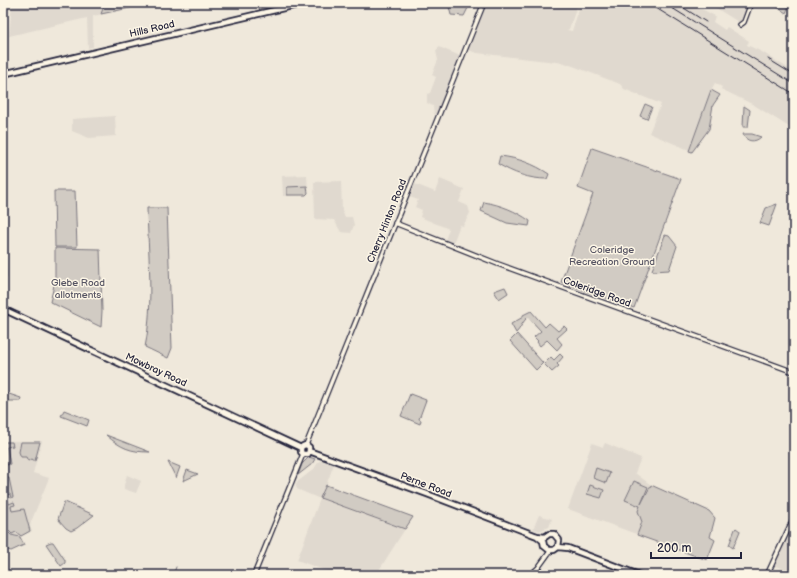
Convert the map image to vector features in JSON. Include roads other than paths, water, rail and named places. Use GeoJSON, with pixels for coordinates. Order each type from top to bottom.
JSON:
{"type":"FeatureCollection","features":[{"type":"Feature","properties":{"kind":"main road","name":"Hills Road"},"geometry":{"type":"LineString","coordinates":[[3,74],[305,3]]}},
{"type":"Feature","properties":{"kind":"main road","name":"Mowbray Road"},"geometry":{"type":"LineString","coordinates":[[3,309],[301,448]]}},
{"type":"Feature","properties":{"kind":"main road"},"geometry":{"type":"LineString","coordinates":[[306,445],[309,447],[308,454],[303,454],[300,451],[301,448],[306,445]]}},
{"type":"Feature","properties":{"kind":"main road","name":"Perne Road"},"geometry":{"type":"LineString","coordinates":[[309,451],[544,539]]}},
{"type":"Feature","properties":{"kind":"main road","name":"Perne Road"},"geometry":{"type":"LineString","coordinates":[[549,550],[544,546],[544,539],[549,534],[554,534],[558,537],[559,545],[639,575]]}},
{"type":"Feature","properties":{"kind":"main road"},"geometry":{"type":"LineString","coordinates":[[549,550],[559,545]]}},
{"type":"Feature","properties":{"kind":"street","name":"Cherry Hinton Road"},"geometry":{"type":"LineString","coordinates":[[306,445],[484,3]]}},
{"type":"Feature","properties":{"kind":"street"},"geometry":{"type":"LineString","coordinates":[[740,25],[744,22],[751,3]]}},
{"type":"Feature","properties":{"kind":"street","name":"Coleridge Road"},"geometry":{"type":"LineString","coordinates":[[395,223],[464,251],[794,372]]}},
{"type":"Feature","properties":{"kind":"street"},"geometry":{"type":"LineString","coordinates":[[254,575],[303,454]]}},
{"type":"Feature","properties":{"kind":"street"},"geometry":{"type":"LineString","coordinates":[[767,575],[794,517]]}},
{"type":"Feature","properties":{"kind":"street"},"geometry":{"type":"LineString","coordinates":[[530,575],[545,560],[549,550]]}},
{"type":"Feature","properties":{"kind":"waterway"},"geometry":{"type":"LineString","coordinates":[[173,575],[176,567]]}},
{"type":"Feature","properties":{"kind":"railway"},"geometry":{"type":"LineString","coordinates":[[648,3],[794,94]]}},
{"type":"Feature","properties":{"kind":"railway"},"geometry":{"type":"LineString","coordinates":[[664,3],[794,84]]}},
{"type":"Feature","properties":{"kind":"railway"},"geometry":{"type":"LineString","coordinates":[[676,3],[706,22]]}},
{"type":"Feature","properties":{"kind":"railway"},"geometry":{"type":"LineString","coordinates":[[768,59],[794,75]]}},
{"type":"Feature","properties":{"kind":"park label","name":"Coleridge Recreation Ground"},"geometry":{"type":"Point","coordinates":[612,256]}},
{"type":"Feature","properties":{"kind":"park label","name":"Glebe Road allotments"},"geometry":{"type":"Point","coordinates":[78,288]}}]}
